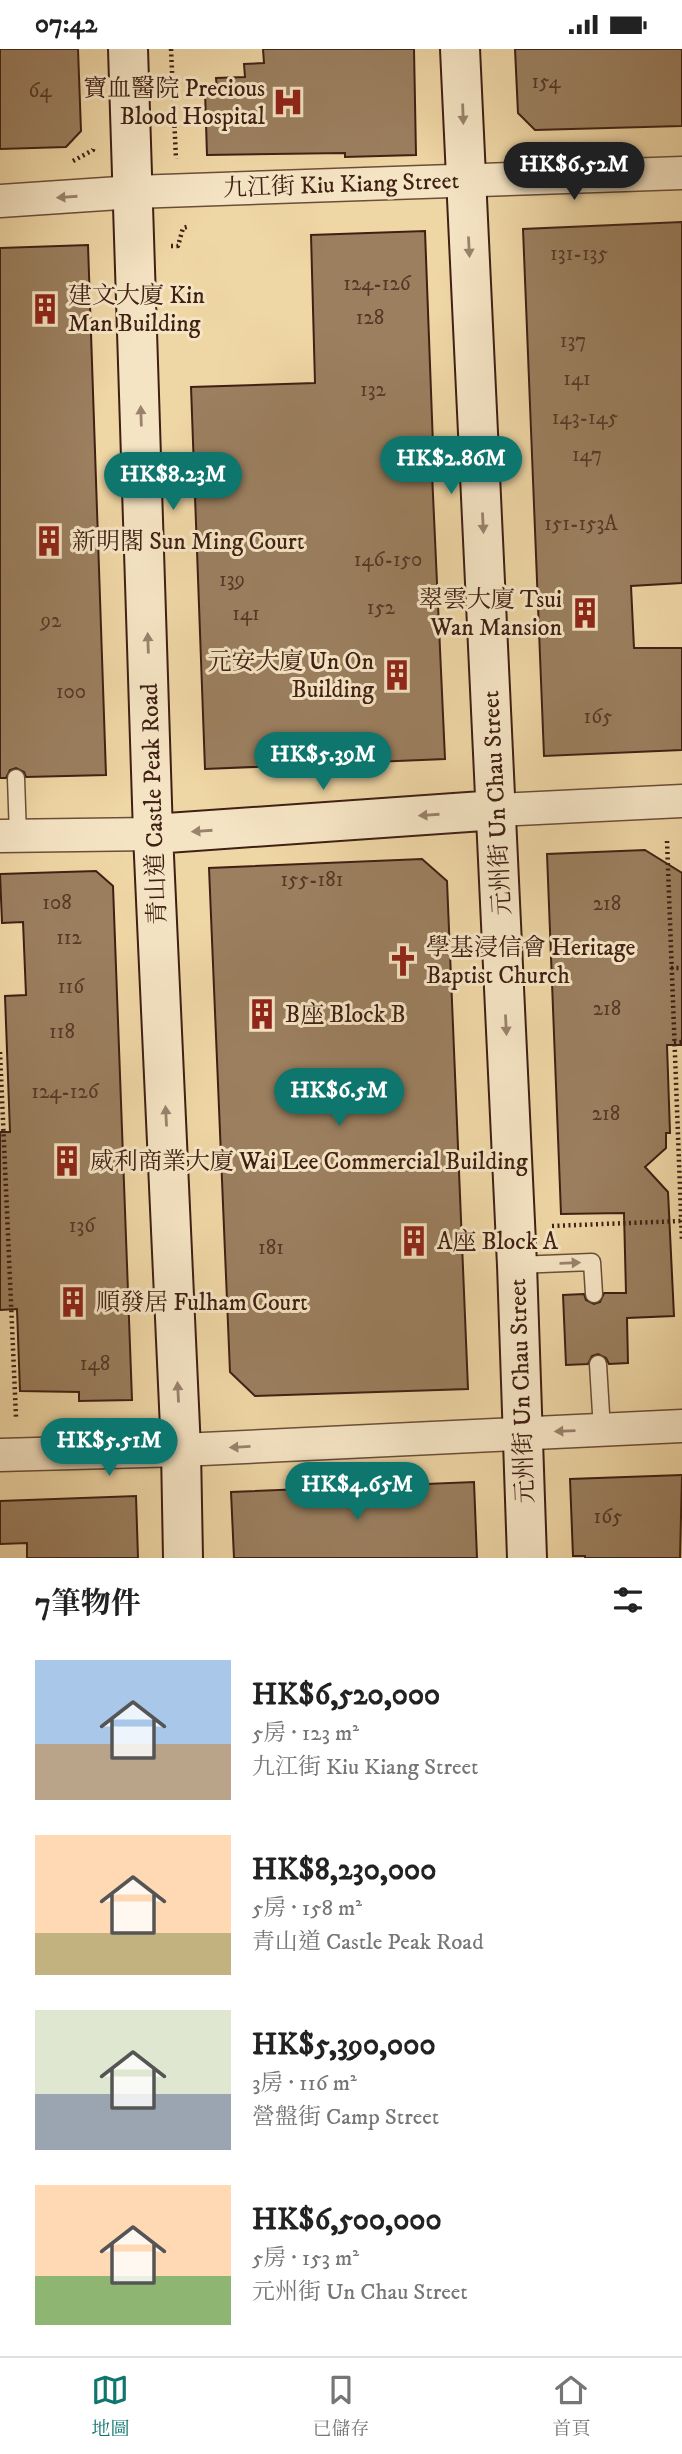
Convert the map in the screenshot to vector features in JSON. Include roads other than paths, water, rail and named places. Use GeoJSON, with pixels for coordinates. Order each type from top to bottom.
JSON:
{"type":"FeatureCollection","features":[{"type":"Feature","properties":{"kind":"main road","name":"青山道 Castle Peak Road"},"geometry":{"type":"LineString","coordinates":[[128,49],[153,834],[181,1450],[183,1558]]}},
{"type":"Feature","properties":{"kind":"main road","name":"元州街 Un Chau Street"},"geometry":{"type":"LineString","coordinates":[[460,49],[497,810],[527,1558]]}},
{"type":"Feature","properties":{"kind":"main road"},"geometry":{"type":"LineString","coordinates":[[153,834],[497,810]]}},
{"type":"Feature","properties":{"kind":"street","name":"九江街 Kiu Kiang Street"},"geometry":{"type":"LineString","coordinates":[[0,201],[134,192],[682,173]]}},
{"type":"Feature","properties":{"kind":"street"},"geometry":{"type":"LineString","coordinates":[[497,810],[682,801]]}},
{"type":"Feature","properties":{"kind":"street"},"geometry":{"type":"LineString","coordinates":[[9,836],[153,834]]}},
{"type":"Feature","properties":{"kind":"street"},"geometry":{"type":"LineString","coordinates":[[0,1455],[181,1450],[682,1426]]}},
{"type":"Feature","properties":{"kind":"lane"},"geometry":{"type":"LineString","coordinates":[[9,836],[16,778]]}},
{"type":"Feature","properties":{"kind":"lane"},"geometry":{"type":"LineString","coordinates":[[517,1265],[592,1262],[594,1294]]}},
{"type":"Feature","properties":{"kind":"lane"},"geometry":{"type":"LineString","coordinates":[[598,1364],[602,1430]]}},
{"type":"Feature","properties":{"kind":"place","name":"寶血醫院 Precious Blood Hospital"},"geometry":{"type":"Point","coordinates":[288,102]}},
{"type":"Feature","properties":{"kind":"place","name":"建文大廈 Kin Man Building"},"geometry":{"type":"Point","coordinates":[45,309]}},
{"type":"Feature","properties":{"kind":"place","name":"新明閣 Sun Ming Court"},"geometry":{"type":"Point","coordinates":[49,541]}},
{"type":"Feature","properties":{"kind":"place","name":"翠雲大廈 Tsui Wan Mansion"},"geometry":{"type":"Point","coordinates":[585,613]}},
{"type":"Feature","properties":{"kind":"place","name":"元安大廈 Un On Building"},"geometry":{"type":"Point","coordinates":[397,675]}},
{"type":"Feature","properties":{"kind":"place","name":"學基浸信會 Heritage Baptist Church"},"geometry":{"type":"Point","coordinates":[403,961]}},
{"type":"Feature","properties":{"kind":"place","name":"B座 Block B"},"geometry":{"type":"Point","coordinates":[262,1014]}},
{"type":"Feature","properties":{"kind":"place","name":"威利商業大廈 Wai Lee Commercial Building"},"geometry":{"type":"Point","coordinates":[67,1161]}},
{"type":"Feature","properties":{"kind":"place","name":"A座 Block A"},"geometry":{"type":"Point","coordinates":[414,1241]}},
{"type":"Feature","properties":{"kind":"place","name":"順發居 Fulham Court"},"geometry":{"type":"Point","coordinates":[73,1302]}}]}
